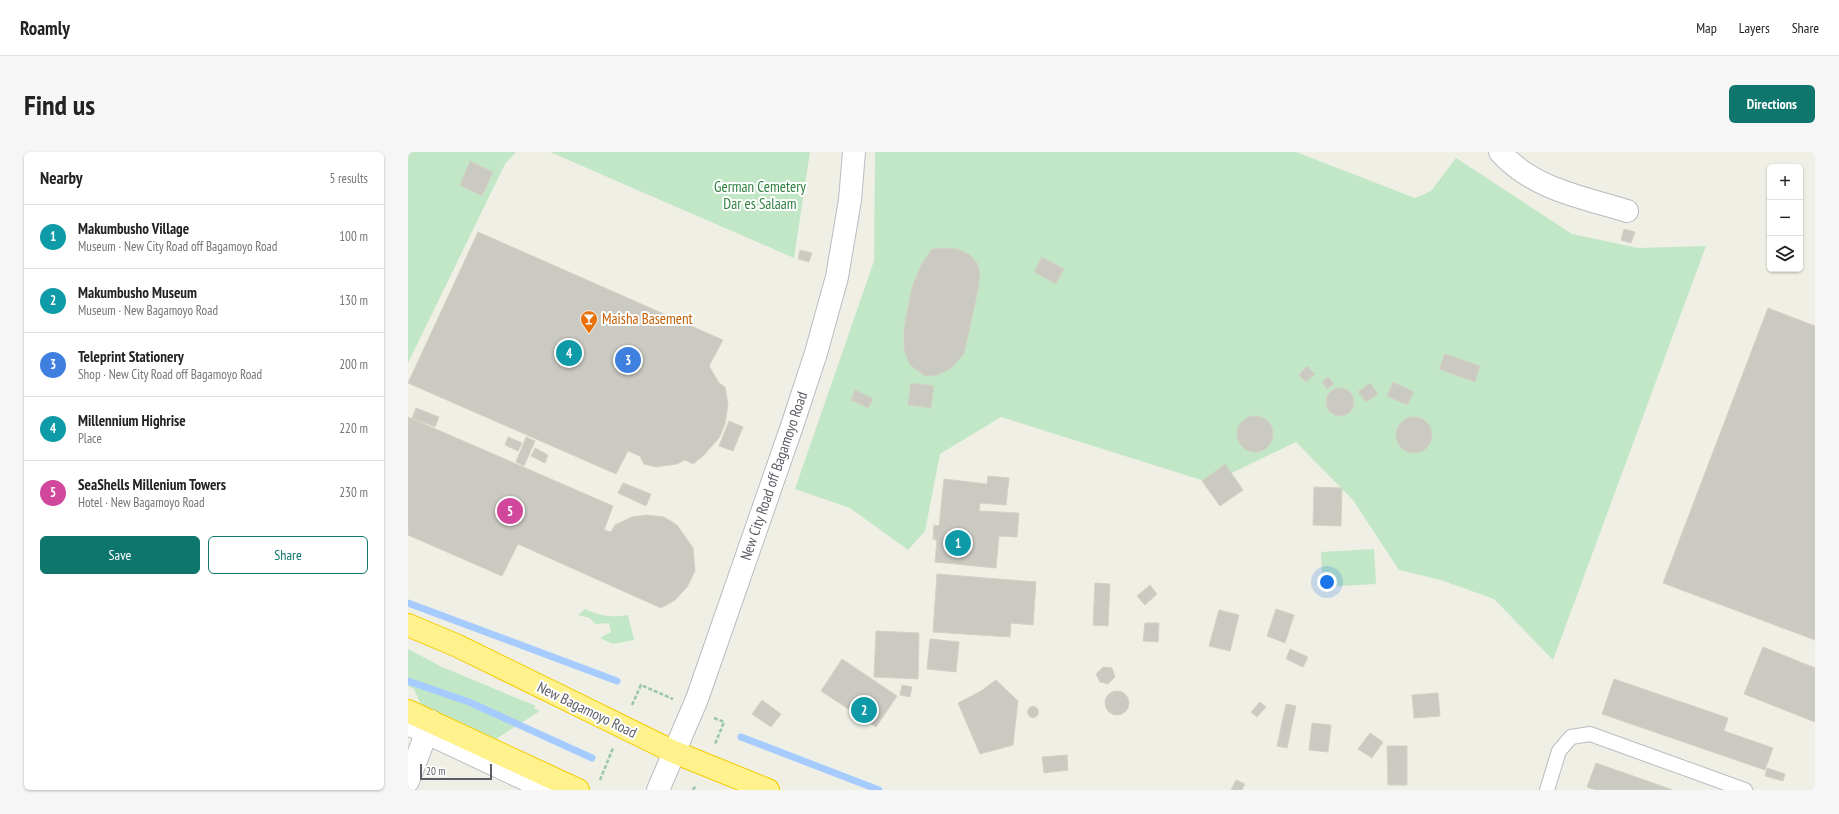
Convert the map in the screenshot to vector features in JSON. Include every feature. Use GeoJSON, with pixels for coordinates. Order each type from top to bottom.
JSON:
{"type":"FeatureCollection","features":[{"type":"Feature","properties":{"kind":"highway","name":"New Bagamoyo Road"},"geometry":{"type":"LineString","coordinates":[[408,625],[458,646],[674,752],[768,790]]}},
{"type":"Feature","properties":{"kind":"highway"},"geometry":{"type":"LineString","coordinates":[[408,711],[422,726],[578,790]]}},
{"type":"Feature","properties":{"kind":"street","name":"New City Road off Bagamoyo Road"},"geometry":{"type":"LineString","coordinates":[[658,790],[697,699],[816,353],[837,277],[850,200],[854,152]]}},
{"type":"Feature","properties":{"kind":"street"},"geometry":{"type":"LineString","coordinates":[[1500,152],[1512,166],[1551,188],[1627,211]]}},
{"type":"Feature","properties":{"kind":"street"},"geometry":{"type":"LineString","coordinates":[[408,781],[422,726],[548,790]]}},
{"type":"Feature","properties":{"kind":"lane"},"geometry":{"type":"LineString","coordinates":[[1547,790],[1559,751],[1571,737],[1590,734],[1745,790]]}},
{"type":"Feature","properties":{"kind":"green space"},"geometry":{"type":"Polygon","coordinates":[[[408,152],[516,152],[505,164],[408,363],[408,152]]]}},
{"type":"Feature","properties":{"kind":"green space","name":"German Cemetery Dar es Salaam"},"geometry":{"type":"Polygon","coordinates":[[[550,152],[810,152],[794,258],[550,152]]]}},
{"type":"Feature","properties":{"kind":"green space"},"geometry":{"type":"Polygon","coordinates":[[[875,152],[1296,152],[1415,198],[1431,191],[1456,158],[1572,234],[1638,248],[1706,246],[1553,660],[1494,599],[1441,580],[1399,570],[1353,500],[1296,442],[1211,483],[1001,417],[940,454],[925,531],[908,550],[850,508],[795,489],[874,261],[875,152]]]}},
{"type":"Feature","properties":{"kind":"green space"},"geometry":{"type":"Polygon","coordinates":[[[1374,549],[1376,584],[1323,587],[1321,552],[1374,549]]]}},
{"type":"Feature","properties":{"kind":"green space"},"geometry":{"type":"Polygon","coordinates":[[[585,609],[606,616],[628,615],[634,640],[613,644],[600,638],[611,632],[609,623],[595,624],[590,618],[578,615],[585,609]]]}},
{"type":"Feature","properties":{"kind":"green space"},"geometry":{"type":"Polygon","coordinates":[[[408,649],[442,667],[536,706],[534,708],[540,711],[496,739],[492,737],[483,744],[424,712],[414,689],[408,686],[408,649]]]}},
{"type":"Feature","properties":{"kind":"building"},"geometry":{"type":"Polygon","coordinates":[[[470,161],[493,172],[482,196],[460,185],[470,161]]]}},
{"type":"Feature","properties":{"kind":"building"},"geometry":{"type":"Polygon","coordinates":[[[1624,229],[1635,232],[1631,243],[1621,240],[1624,229]]]}},
{"type":"Feature","properties":{"kind":"building"},"geometry":{"type":"Polygon","coordinates":[[[478,232],[723,340],[709,366],[719,383],[725,387],[728,404],[725,424],[719,438],[703,456],[693,464],[685,460],[677,464],[656,467],[644,464],[640,456],[628,451],[616,474],[408,383],[478,232]]]}},
{"type":"Feature","properties":{"kind":"building"},"geometry":{"type":"Polygon","coordinates":[[[932,249],[958,249],[970,255],[977,263],[980,274],[978,290],[964,354],[950,369],[937,375],[925,376],[910,365],[904,350],[904,328],[912,287],[921,265],[932,249]]]}},
{"type":"Feature","properties":{"kind":"building"},"geometry":{"type":"Polygon","coordinates":[[[800,250],[812,253],[809,262],[798,259],[800,250]]]}},
{"type":"Feature","properties":{"kind":"building"},"geometry":{"type":"Polygon","coordinates":[[[1042,257],[1064,269],[1056,284],[1034,272],[1042,257]]]}},
{"type":"Feature","properties":{"kind":"building"},"geometry":{"type":"Polygon","coordinates":[[[1768,308],[1815,326],[1815,640],[1663,583],[1768,308]]]}},
{"type":"Feature","properties":{"kind":"building"},"geometry":{"type":"Polygon","coordinates":[[[1445,354],[1480,366],[1475,382],[1439,369],[1445,354]]]}},
{"type":"Feature","properties":{"kind":"building"},"geometry":{"type":"Polygon","coordinates":[[[1307,366],[1315,374],[1306,382],[1299,375],[1307,366]]]}},
{"type":"Feature","properties":{"kind":"building"},"geometry":{"type":"Polygon","coordinates":[[[1328,377],[1334,384],[1327,389],[1322,382],[1328,377]]]}},
{"type":"Feature","properties":{"kind":"building"},"geometry":{"type":"Polygon","coordinates":[[[1393,382],[1414,392],[1407,405],[1387,396],[1393,382]]]}},
{"type":"Feature","properties":{"kind":"building"},"geometry":{"type":"Polygon","coordinates":[[[911,383],[934,386],[931,408],[908,405],[911,383]]]}},
{"type":"Feature","properties":{"kind":"building"},"geometry":{"type":"Polygon","coordinates":[[[1370,383],[1378,394],[1366,402],[1358,392],[1370,383]]]}},
{"type":"Feature","properties":{"kind":"building"},"geometry":{"type":"Polygon","coordinates":[[[1340,388],[1350,392],[1354,402],[1350,412],[1340,416],[1330,412],[1326,402],[1330,392],[1340,388]]]}},
{"type":"Feature","properties":{"kind":"building"},"geometry":{"type":"Polygon","coordinates":[[[855,390],[873,399],[868,408],[851,400],[855,390]]]}},
{"type":"Feature","properties":{"kind":"building"},"geometry":{"type":"Polygon","coordinates":[[[416,408],[439,417],[435,427],[412,418],[416,408]]]}},
{"type":"Feature","properties":{"kind":"building"},"geometry":{"type":"Polygon","coordinates":[[[1255,416],[1265,419],[1270,424],[1273,434],[1270,444],[1265,449],[1255,452],[1245,449],[1240,444],[1237,434],[1240,424],[1245,419],[1255,416]]]}},
{"type":"Feature","properties":{"kind":"building"},"geometry":{"type":"Polygon","coordinates":[[[408,417],[613,506],[604,530],[611,532],[615,525],[632,517],[646,515],[664,517],[677,525],[693,548],[695,571],[687,587],[675,600],[661,608],[518,544],[502,576],[408,535],[408,417]]]}},
{"type":"Feature","properties":{"kind":"building"},"geometry":{"type":"Polygon","coordinates":[[[1414,417],[1427,422],[1432,435],[1427,448],[1414,453],[1401,448],[1396,435],[1401,422],[1414,417]]]}},
{"type":"Feature","properties":{"kind":"building"},"geometry":{"type":"Polygon","coordinates":[[[729,421],[743,427],[733,451],[719,446],[729,421]]]}},
{"type":"Feature","properties":{"kind":"building"},"geometry":{"type":"Polygon","coordinates":[[[508,437],[522,443],[518,451],[505,445],[508,437]]]}},
{"type":"Feature","properties":{"kind":"building"},"geometry":{"type":"Polygon","coordinates":[[[526,437],[535,441],[524,466],[516,462],[526,437]]]}},
{"type":"Feature","properties":{"kind":"building"},"geometry":{"type":"Polygon","coordinates":[[[535,448],[548,455],[545,463],[531,456],[535,448]]]}},
{"type":"Feature","properties":{"kind":"building"},"geometry":{"type":"Polygon","coordinates":[[[1225,464],[1243,490],[1220,506],[1202,481],[1225,464]]]}},
{"type":"Feature","properties":{"kind":"building"},"geometry":{"type":"Polygon","coordinates":[[[988,476],[1009,478],[1006,505],[980,503],[979,511],[1019,513],[1017,537],[999,536],[996,568],[935,562],[937,540],[933,539],[934,525],[939,526],[944,479],[987,484],[988,476]]]}},
{"type":"Feature","properties":{"kind":"building"},"geometry":{"type":"Polygon","coordinates":[[[623,483],[651,494],[646,506],[618,493],[623,483]]]}},
{"type":"Feature","properties":{"kind":"building"},"geometry":{"type":"Polygon","coordinates":[[[1314,487],[1342,488],[1341,526],[1313,525],[1314,487]]]}},
{"type":"Feature","properties":{"kind":"building"},"geometry":{"type":"Polygon","coordinates":[[[937,574],[1036,582],[1033,625],[1011,623],[1010,637],[933,632],[937,574]]]}},
{"type":"Feature","properties":{"kind":"building"},"geometry":{"type":"Polygon","coordinates":[[[1095,583],[1110,584],[1108,626],[1093,625],[1095,583]]]}},
{"type":"Feature","properties":{"kind":"building"},"geometry":{"type":"Polygon","coordinates":[[[1150,585],[1157,594],[1145,605],[1137,596],[1150,585]]]}},
{"type":"Feature","properties":{"kind":"building"},"geometry":{"type":"Polygon","coordinates":[[[1276,609],[1294,615],[1285,643],[1267,636],[1276,609]]]}},
{"type":"Feature","properties":{"kind":"building"},"geometry":{"type":"Polygon","coordinates":[[[1219,610],[1239,615],[1230,651],[1209,646],[1219,610]]]}},
{"type":"Feature","properties":{"kind":"building"},"geometry":{"type":"Polygon","coordinates":[[[1145,623],[1159,623],[1158,642],[1143,641],[1145,623]]]}},
{"type":"Feature","properties":{"kind":"building"},"geometry":{"type":"Polygon","coordinates":[[[876,631],[919,633],[918,679],[874,677],[876,631]]]}},
{"type":"Feature","properties":{"kind":"building"},"geometry":{"type":"Polygon","coordinates":[[[930,639],[959,642],[956,672],[927,669],[930,639]]]}},
{"type":"Feature","properties":{"kind":"building"},"geometry":{"type":"Polygon","coordinates":[[[1763,647],[1815,668],[1815,722],[1744,694],[1763,647]]]}},
{"type":"Feature","properties":{"kind":"building"},"geometry":{"type":"Polygon","coordinates":[[[1290,649],[1308,657],[1303,667],[1286,659],[1290,649]]]}},
{"type":"Feature","properties":{"kind":"building"},"geometry":{"type":"Polygon","coordinates":[[[842,659],[897,696],[876,727],[821,691],[842,659]]]}},
{"type":"Feature","properties":{"kind":"building"},"geometry":{"type":"Polygon","coordinates":[[[1103,667],[1112,668],[1115,677],[1108,684],[1100,682],[1096,674],[1103,667]]]}},
{"type":"Feature","properties":{"kind":"building"},"geometry":{"type":"Polygon","coordinates":[[[1614,679],[1728,718],[1724,731],[1773,748],[1765,770],[1602,714],[1614,679]]]}},
{"type":"Feature","properties":{"kind":"building"},"geometry":{"type":"Polygon","coordinates":[[[996,680],[1018,701],[1013,745],[980,754],[958,703],[981,691],[996,680]]]}},
{"type":"Feature","properties":{"kind":"building"},"geometry":{"type":"Polygon","coordinates":[[[902,685],[912,687],[910,697],[900,695],[902,685]]]}},
{"type":"Feature","properties":{"kind":"building"},"geometry":{"type":"Polygon","coordinates":[[[1117,691],[1126,694],[1129,703],[1126,712],[1117,715],[1108,712],[1105,703],[1108,694],[1117,691]]]}},
{"type":"Feature","properties":{"kind":"building"},"geometry":{"type":"Polygon","coordinates":[[[1438,693],[1440,716],[1414,718],[1412,695],[1438,693]]]}},
{"type":"Feature","properties":{"kind":"building"},"geometry":{"type":"Polygon","coordinates":[[[762,700],[781,714],[771,727],[752,714],[762,700]]]}},
{"type":"Feature","properties":{"kind":"building"},"geometry":{"type":"Polygon","coordinates":[[[1260,702],[1266,707],[1257,717],[1251,712],[1260,702]]]}},
{"type":"Feature","properties":{"kind":"building"},"geometry":{"type":"Polygon","coordinates":[[[1286,704],[1296,706],[1287,748],[1277,746],[1286,704]]]}},
{"type":"Feature","properties":{"kind":"building"},"geometry":{"type":"Polygon","coordinates":[[[1031,707],[1035,707],[1037,708],[1037,716],[1031,717],[1028,714],[1028,710],[1031,707]]]}},
{"type":"Feature","properties":{"kind":"building"},"geometry":{"type":"Polygon","coordinates":[[[1312,723],[1331,725],[1328,752],[1309,750],[1312,723]]]}},
{"type":"Feature","properties":{"kind":"building"},"geometry":{"type":"Polygon","coordinates":[[[1370,733],[1383,742],[1372,758],[1358,749],[1370,733]]]}},
{"type":"Feature","properties":{"kind":"building"},"geometry":{"type":"Polygon","coordinates":[[[1387,746],[1407,746],[1407,785],[1388,785],[1387,746]]]}},
{"type":"Feature","properties":{"kind":"building"},"geometry":{"type":"Polygon","coordinates":[[[1067,755],[1068,770],[1044,773],[1042,757],[1067,755]]]}},
{"type":"Feature","properties":{"kind":"building"},"geometry":{"type":"Polygon","coordinates":[[[1596,763],[1673,790],[1596,790],[1587,787],[1596,763]]]}},
{"type":"Feature","properties":{"kind":"building"},"geometry":{"type":"Polygon","coordinates":[[[1767,768],[1785,774],[1783,781],[1765,776],[1767,768]]]}},
{"type":"Feature","properties":{"kind":"building"},"geometry":{"type":"Polygon","coordinates":[[[1236,780],[1245,784],[1242,790],[1231,790],[1236,780]]]}},
{"type":"Feature","properties":{"kind":"waterway"},"geometry":{"type":"LineString","coordinates":[[408,603],[617,681]]}},
{"type":"Feature","properties":{"kind":"waterway"},"geometry":{"type":"LineString","coordinates":[[408,681],[469,702],[592,758]]}},
{"type":"Feature","properties":{"kind":"waterway"},"geometry":{"type":"LineString","coordinates":[[741,737],[879,790]]}},
{"type":"Feature","properties":{"kind":"place","name":"Maisha Basement"},"geometry":{"type":"Point","coordinates":[589,334]}},
{"type":"Feature","properties":{"kind":"place","name":"Millennium Highrise"},"geometry":{"type":"Point","coordinates":[569,353]}},
{"type":"Feature","properties":{"kind":"place","name":"Teleprint Stationery"},"geometry":{"type":"Point","coordinates":[628,360]}},
{"type":"Feature","properties":{"kind":"place","name":"SeaShells Millenium Towers"},"geometry":{"type":"Point","coordinates":[510,511]}},
{"type":"Feature","properties":{"kind":"place","name":"Makumbusho Village"},"geometry":{"type":"Point","coordinates":[958,543]}},
{"type":"Feature","properties":{"kind":"place","name":"Makumbusho Museum"},"geometry":{"type":"Point","coordinates":[864,710]}}]}
